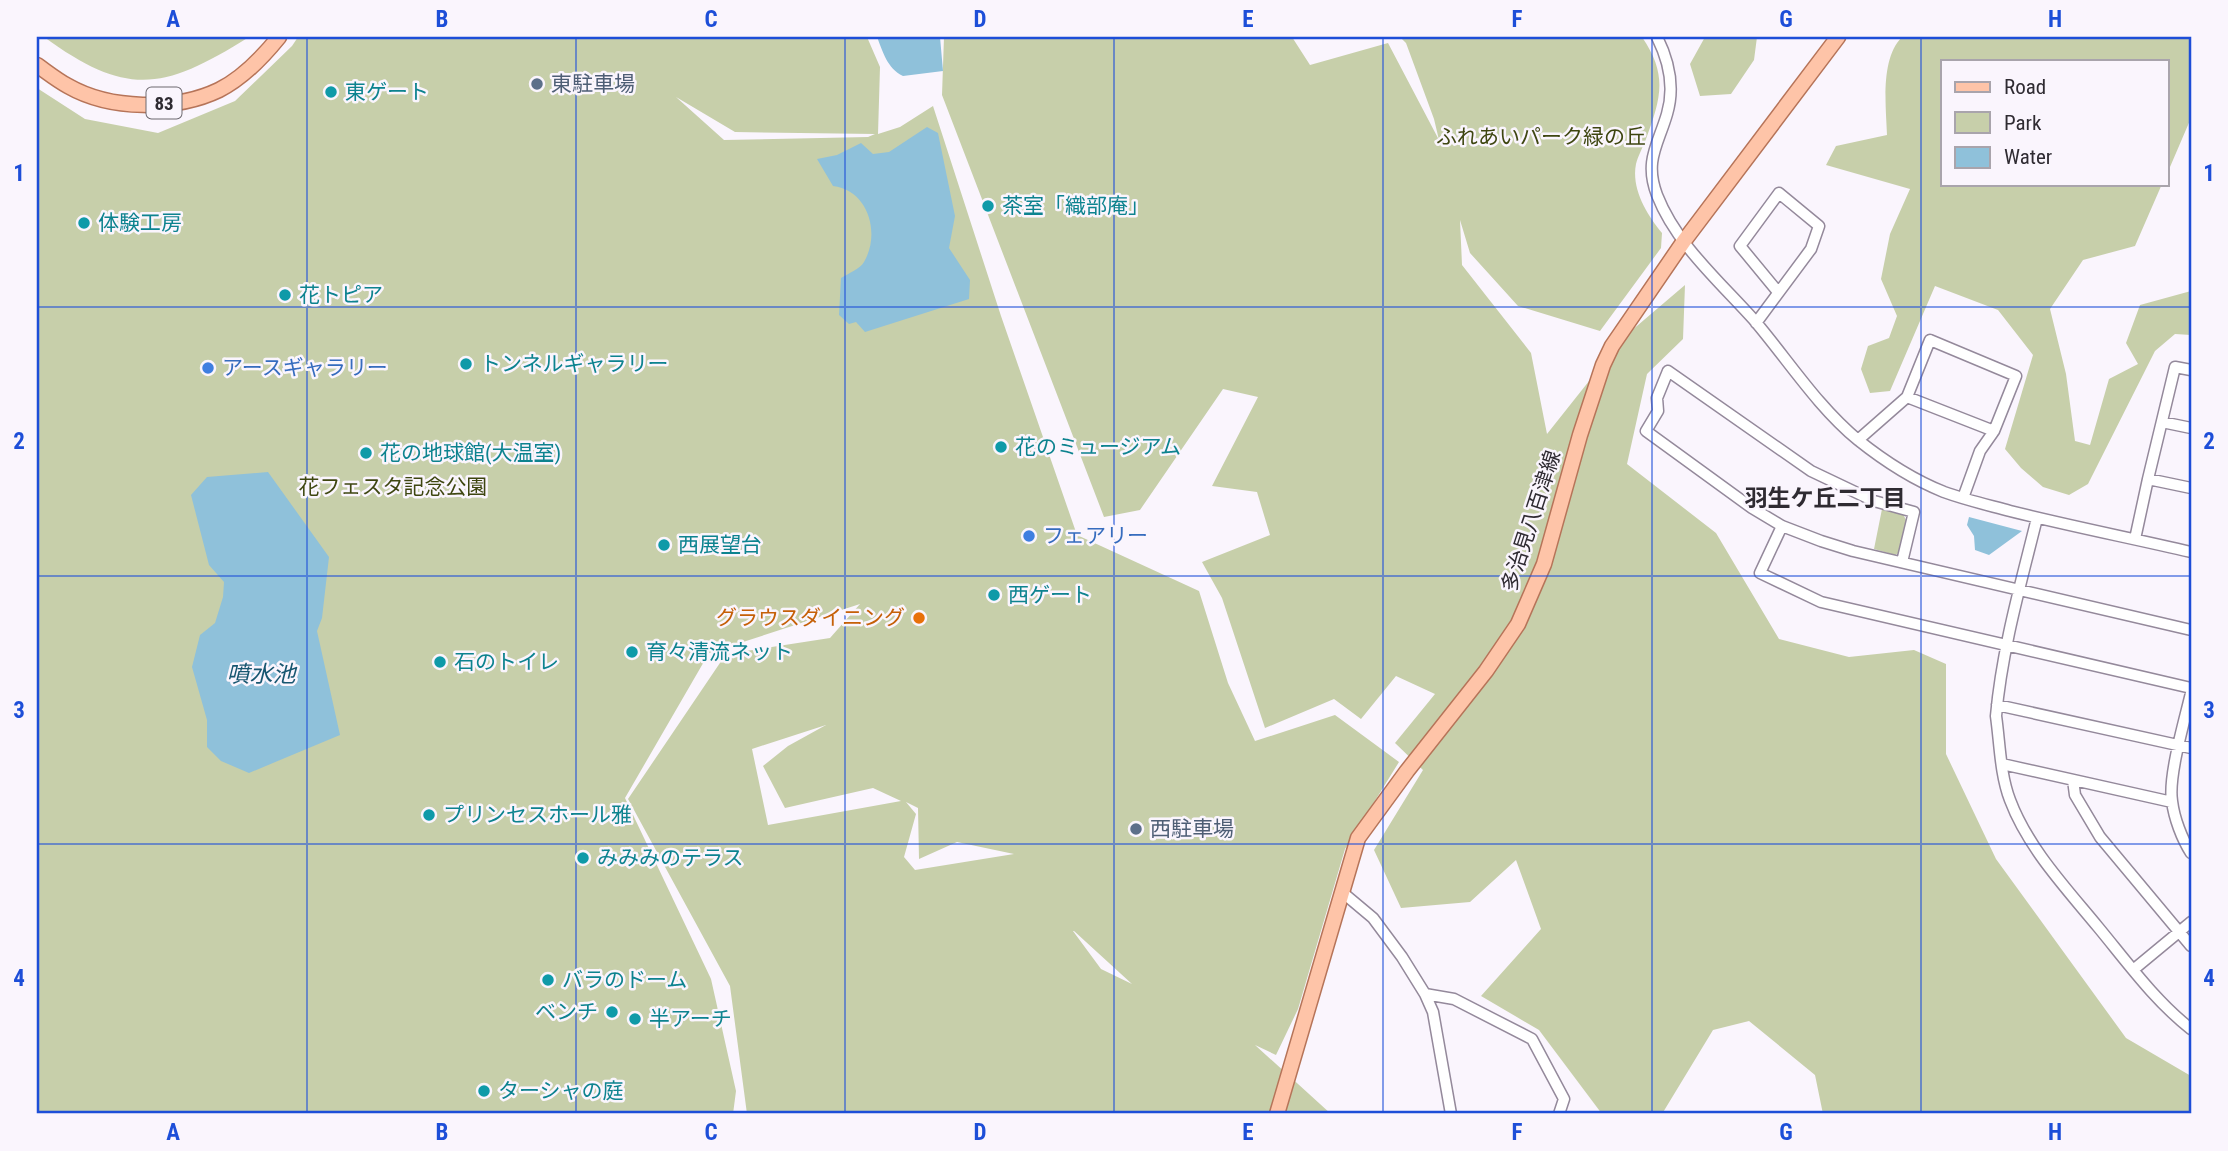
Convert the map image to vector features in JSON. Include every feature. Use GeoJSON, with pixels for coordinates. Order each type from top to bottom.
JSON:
{"type":"FeatureCollection","features":[{"type":"Feature","properties":{"kind":"main road","name":"83"},"geometry":{"type":"LineString","coordinates":[[37,65],[68,86],[89,95],[106,101],[146,106],[190,99],[218,90],[250,69],[279,37]]}},
{"type":"Feature","properties":{"kind":"main road","name":"多治見八百津線"},"geometry":{"type":"LineString","coordinates":[[1277,1114],[1358,838],[1486,671],[1518,624],[1544,564],[1580,435],[1603,365],[1625,326],[1684,241],[1838,37]]}},
{"type":"Feature","properties":{"kind":"street"},"geometry":{"type":"LineString","coordinates":[[1657,37],[1668,61],[1671,87],[1667,114],[1651,160],[1652,180],[1662,206],[1684,241],[1831,415],[1858,440],[1920,481],[1963,498],[2037,518],[2191,552]]}},
{"type":"Feature","properties":{"kind":"street"},"geometry":{"type":"LineString","coordinates":[[1756,323],[1811,249],[1819,226],[1779,194],[1740,246],[1779,292]]}},
{"type":"Feature","properties":{"kind":"street"},"geometry":{"type":"LineString","coordinates":[[1858,440],[1907,397],[1930,340],[2016,376],[1994,431],[1980,452],[1963,498]]}},
{"type":"Feature","properties":{"kind":"street"},"geometry":{"type":"LineString","coordinates":[[2135,539],[2175,367],[2191,370]]}},
{"type":"Feature","properties":{"kind":"street"},"geometry":{"type":"LineString","coordinates":[[1902,562],[1913,512],[1874,501],[1811,471],[1668,371],[1657,398],[1658,411],[1646,431],[1752,508],[1782,526],[1853,551],[2191,630]]}},
{"type":"Feature","properties":{"kind":"street"},"geometry":{"type":"LineString","coordinates":[[1907,397],[1994,431]]}},
{"type":"Feature","properties":{"kind":"street"},"geometry":{"type":"LineString","coordinates":[[2162,422],[2191,428]]}},
{"type":"Feature","properties":{"kind":"street"},"geometry":{"type":"LineString","coordinates":[[2148,479],[2191,488]]}},
{"type":"Feature","properties":{"kind":"street"},"geometry":{"type":"LineString","coordinates":[[2037,518],[2007,646],[1997,705],[2002,764],[2011,802],[2035,847],[2133,970],[2191,1029]]}},
{"type":"Feature","properties":{"kind":"street"},"geometry":{"type":"LineString","coordinates":[[1782,526],[1760,573],[1821,602],[2191,690],[2185,747],[2172,785],[2172,802],[2183,839],[2191,853]]}},
{"type":"Feature","properties":{"kind":"street"},"geometry":{"type":"LineString","coordinates":[[1997,705],[2185,747]]}},
{"type":"Feature","properties":{"kind":"street"},"geometry":{"type":"LineString","coordinates":[[2002,764],[2172,802]]}},
{"type":"Feature","properties":{"kind":"street"},"geometry":{"type":"LineString","coordinates":[[2073,780],[2075,794],[2100,837],[2191,946]]}},
{"type":"Feature","properties":{"kind":"street"},"geometry":{"type":"LineString","coordinates":[[1342,892],[1373,918],[1425,994],[1433,1012],[1451,1114]]}},
{"type":"Feature","properties":{"kind":"street"},"geometry":{"type":"LineString","coordinates":[[2133,970],[2191,922]]}},
{"type":"Feature","properties":{"kind":"street"},"geometry":{"type":"LineString","coordinates":[[1425,994],[1454,999],[1532,1039],[1564,1099],[1559,1114]]}},
{"type":"Feature","properties":{"kind":"green space"},"geometry":{"type":"Polygon","coordinates":[[[44,37],[249,37],[193,68],[146,80],[123,78],[100,70],[73,57],[44,37]]]}},
{"type":"Feature","properties":{"kind":"green space","name":"花フェスタ記念公園"},"geometry":{"type":"Polygon","coordinates":[[[298,37],[867,37],[880,67],[878,134],[900,127],[933,106],[1001,316],[1077,535],[1199,591],[1228,683],[1255,741],[1335,715],[1399,762],[1345,849],[1298,1009],[1276,1055],[1255,1045],[1331,1114],[747,1114],[730,986],[628,799],[726,654],[830,638],[860,604],[709,653],[625,798],[711,979],[736,1091],[733,1114],[37,1114],[37,88],[85,119],[158,133],[235,101],[298,37]],[[676,97],[724,140],[868,137],[875,134],[735,132],[676,97]],[[826,725],[752,749],[768,825],[901,801],[873,788],[785,808],[763,766],[788,746],[826,725]],[[906,802],[916,814],[904,857],[915,870],[1014,854],[957,842],[919,859],[918,808],[906,802]],[[1073,931],[1101,969],[1132,984],[1073,931]]]}},
{"type":"Feature","properties":{"kind":"green space","name":"ふれあいパーク緑の丘"},"geometry":{"type":"Polygon","coordinates":[[[944,37],[1292,37],[1310,65],[1388,43],[1439,140],[1406,43],[1400,37],[1642,37],[1656,63],[1659,87],[1655,111],[1635,173],[1638,192],[1646,210],[1662,233],[1661,248],[1600,331],[1518,306],[1470,253],[1460,220],[1462,265],[1531,353],[1547,434],[1624,337],[1685,285],[1683,339],[1647,374],[1627,464],[1716,533],[1779,639],[1849,657],[1914,650],[1946,664],[1946,754],[1996,859],[2126,1038],[2191,1076],[2191,1114],[1823,1114],[1815,1075],[1749,1021],[1713,1030],[1662,1114],[1602,1114],[1539,1030],[1481,996],[1541,929],[1516,860],[1470,902],[1401,908],[1374,850],[1423,770],[1395,743],[1435,694],[1396,676],[1361,719],[1334,699],[1265,728],[1222,598],[1202,562],[1270,535],[1257,492],[1212,486],[1258,397],[1223,389],[1140,510],[1104,517],[942,95],[944,37]]]}},
{"type":"Feature","properties":{"kind":"green space"},"geometry":{"type":"Polygon","coordinates":[[[1705,37],[1757,37],[1754,60],[1731,94],[1700,96],[1690,64],[1705,37]]]}},
{"type":"Feature","properties":{"kind":"green space"},"geometry":{"type":"Polygon","coordinates":[[[1902,37],[2191,37],[2191,118],[2168,172],[2168,60],[1941,60],[1941,186],[2161,186],[2135,246],[2083,260],[2050,309],[2066,374],[2075,441],[2090,445],[2109,379],[2138,364],[2126,343],[2140,305],[2191,291],[2191,335],[2175,334],[2155,351],[2088,484],[2069,495],[2043,487],[2021,468],[2005,449],[2033,355],[1998,310],[1935,286],[1890,391],[1870,393],[1861,369],[1868,346],[1889,338],[1897,316],[1881,279],[1890,234],[1910,189],[1826,165],[1836,146],[1887,135],[1887,70],[1895,46],[1902,37]]]}},
{"type":"Feature","properties":{"kind":"green space"},"geometry":{"type":"Polygon","coordinates":[[[1882,509],[1903,514],[1907,522],[1901,552],[1895,555],[1874,549],[1882,509]]]}},
{"type":"Feature","properties":{"kind":"water"},"geometry":{"type":"Polygon","coordinates":[[[877,37],[940,37],[943,71],[903,76],[889,64],[877,37]]]}},
{"type":"Feature","properties":{"kind":"water"},"geometry":{"type":"Polygon","coordinates":[[[927,127],[938,133],[955,216],[949,248],[970,280],[969,299],[865,332],[856,322],[849,324],[839,315],[841,278],[857,269],[869,251],[871,226],[868,215],[855,195],[833,186],[817,159],[837,155],[861,143],[873,154],[889,152],[927,127]]]}},
{"type":"Feature","properties":{"kind":"water","name":"噴水池"},"geometry":{"type":"Polygon","coordinates":[[[268,472],[329,557],[322,618],[317,631],[340,735],[249,773],[221,761],[207,747],[207,720],[192,667],[200,635],[215,623],[223,597],[224,582],[209,565],[191,495],[207,477],[268,472]]]}},
{"type":"Feature","properties":{"kind":"water"},"geometry":{"type":"Polygon","coordinates":[[[1969,517],[2022,531],[1989,555],[1975,550],[1974,536],[1967,525],[1969,517]]]}},
{"type":"Feature","properties":{"kind":"place","name":"東駐車場"},"geometry":{"type":"Point","coordinates":[537,84]}},
{"type":"Feature","properties":{"kind":"place","name":"東ゲート"},"geometry":{"type":"Point","coordinates":[331,92]}},
{"type":"Feature","properties":{"kind":"place","name":"茶室「織部庵」"},"geometry":{"type":"Point","coordinates":[988,206]}},
{"type":"Feature","properties":{"kind":"place","name":"体験工房"},"geometry":{"type":"Point","coordinates":[84,223]}},
{"type":"Feature","properties":{"kind":"place","name":"花トピア"},"geometry":{"type":"Point","coordinates":[285,295]}},
{"type":"Feature","properties":{"kind":"place","name":"トンネルギャラリー"},"geometry":{"type":"Point","coordinates":[466,364]}},
{"type":"Feature","properties":{"kind":"place","name":"アースギャラリー"},"geometry":{"type":"Point","coordinates":[208,368]}},
{"type":"Feature","properties":{"kind":"place","name":"花のミュージアム"},"geometry":{"type":"Point","coordinates":[1001,447]}},
{"type":"Feature","properties":{"kind":"place","name":"花の地球館(大温室)"},"geometry":{"type":"Point","coordinates":[366,453]}},
{"type":"Feature","properties":{"kind":"place","name":"フェアリー"},"geometry":{"type":"Point","coordinates":[1029,536]}},
{"type":"Feature","properties":{"kind":"place","name":"西展望台"},"geometry":{"type":"Point","coordinates":[664,545]}},
{"type":"Feature","properties":{"kind":"place","name":"西ゲート"},"geometry":{"type":"Point","coordinates":[994,595]}},
{"type":"Feature","properties":{"kind":"place","name":"グラウスダイニング"},"geometry":{"type":"Point","coordinates":[919,618]}},
{"type":"Feature","properties":{"kind":"place","name":"育々清流ネット"},"geometry":{"type":"Point","coordinates":[632,652]}},
{"type":"Feature","properties":{"kind":"place","name":"石のトイレ"},"geometry":{"type":"Point","coordinates":[440,662]}},
{"type":"Feature","properties":{"kind":"place","name":"プリンセスホール雅"},"geometry":{"type":"Point","coordinates":[429,815]}},
{"type":"Feature","properties":{"kind":"place","name":"西駐車場"},"geometry":{"type":"Point","coordinates":[1136,829]}},
{"type":"Feature","properties":{"kind":"place","name":"みみみのテラス"},"geometry":{"type":"Point","coordinates":[583,858]}},
{"type":"Feature","properties":{"kind":"place","name":"バラのドーム"},"geometry":{"type":"Point","coordinates":[548,980]}},
{"type":"Feature","properties":{"kind":"place","name":"ベンチ"},"geometry":{"type":"Point","coordinates":[612,1012]}},
{"type":"Feature","properties":{"kind":"place","name":"半アーチ"},"geometry":{"type":"Point","coordinates":[635,1019]}},
{"type":"Feature","properties":{"kind":"place","name":"ターシャの庭"},"geometry":{"type":"Point","coordinates":[484,1091]}},
{"type":"Feature","properties":{"kind":"district","name":"羽生ケ丘二丁目"},"geometry":{"type":"Point","coordinates":[1825,498]}}]}
